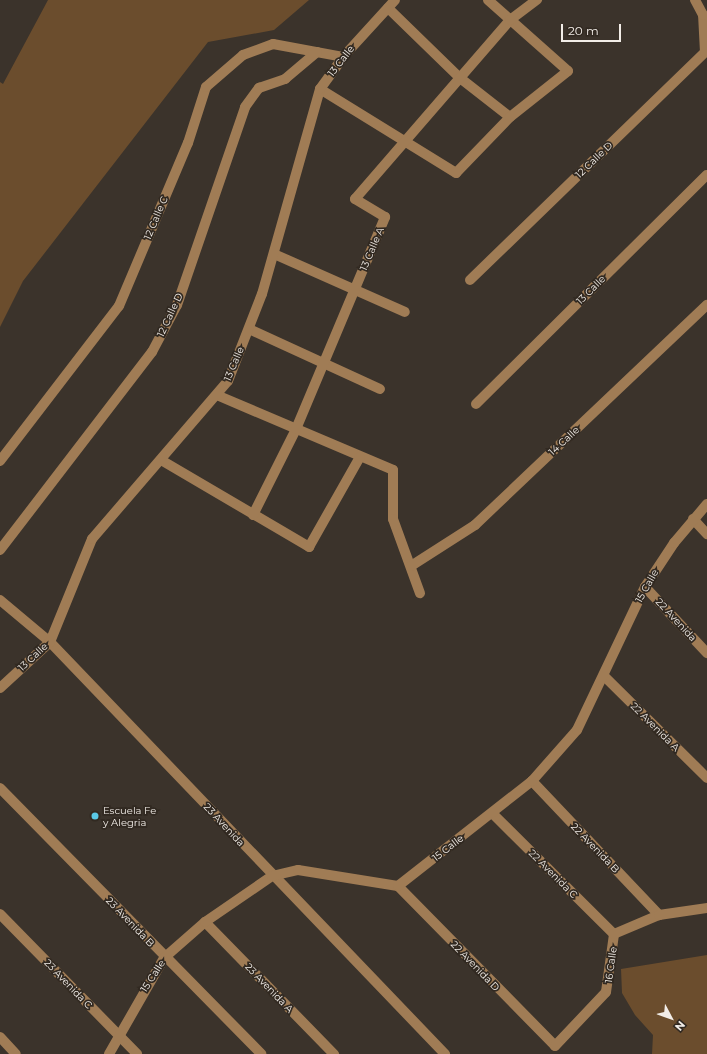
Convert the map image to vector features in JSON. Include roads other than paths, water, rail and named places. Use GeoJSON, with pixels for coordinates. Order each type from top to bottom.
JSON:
{"type":"FeatureCollection","features":[{"type":"Feature","properties":{"kind":"street","name":"13 Calle"},"geometry":{"type":"LineString","coordinates":[[0,688],[50,642],[92,539],[219,396],[249,329],[274,254],[320,89],[343,57],[396,0]]}},
{"type":"Feature","properties":{"kind":"street"},"geometry":{"type":"LineString","coordinates":[[320,89],[405,140],[456,173],[510,118],[568,71],[488,0]]}},
{"type":"Feature","properties":{"kind":"street","name":"13 Calle A"},"geometry":{"type":"LineString","coordinates":[[253,515],[296,429],[325,364],[385,217],[355,199],[510,20],[537,0]]}},
{"type":"Feature","properties":{"kind":"street","name":"12 Calle D"},"geometry":{"type":"LineString","coordinates":[[470,280],[705,52],[703,15],[695,0]]}},
{"type":"Feature","properties":{"kind":"street"},"geometry":{"type":"LineString","coordinates":[[388,8],[460,78],[510,118]]}},
{"type":"Feature","properties":{"kind":"street","name":"12 Calle C"},"geometry":{"type":"LineString","coordinates":[[0,461],[119,306],[188,144],[206,87],[243,55],[272,44],[343,57]]}},
{"type":"Feature","properties":{"kind":"street","name":"12 Calle D"},"geometry":{"type":"LineString","coordinates":[[0,550],[152,352],[177,305],[245,107],[259,88],[285,79],[317,52]]}},
{"type":"Feature","properties":{"kind":"street","name":"13 Calle"},"geometry":{"type":"LineString","coordinates":[[476,404],[707,175]]}},
{"type":"Feature","properties":{"kind":"street"},"geometry":{"type":"LineString","coordinates":[[274,254],[405,312]]}},
{"type":"Feature","properties":{"kind":"street","name":"14 Calle"},"geometry":{"type":"LineString","coordinates":[[411,566],[475,525],[707,305]]}},
{"type":"Feature","properties":{"kind":"street"},"geometry":{"type":"LineString","coordinates":[[249,329],[380,389]]}},
{"type":"Feature","properties":{"kind":"street"},"geometry":{"type":"LineString","coordinates":[[219,396],[395,472],[392,513],[420,593]]}},
{"type":"Feature","properties":{"kind":"street"},"geometry":{"type":"LineString","coordinates":[[161,460],[253,515],[312,546],[360,457]]}},
{"type":"Feature","properties":{"kind":"street","name":"15 Calle"},"geometry":{"type":"LineString","coordinates":[[109,1054],[118,1035],[164,958],[204,922],[272,876],[298,870],[398,886],[532,781],[577,730],[645,587],[692,519],[707,504]]}},
{"type":"Feature","properties":{"kind":"street"},"geometry":{"type":"LineString","coordinates":[[692,519],[707,534]]}},
{"type":"Feature","properties":{"kind":"street","name":"22 Avenida"},"geometry":{"type":"LineString","coordinates":[[645,587],[707,653]]}},
{"type":"Feature","properties":{"kind":"street","name":"23 Avenida"},"geometry":{"type":"LineString","coordinates":[[0,600],[50,642],[272,876],[445,1054]]}},
{"type":"Feature","properties":{"kind":"street","name":"22 Avenida A"},"geometry":{"type":"LineString","coordinates":[[604,676],[707,778]]}},
{"type":"Feature","properties":{"kind":"street","name":"22 Avenida B"},"geometry":{"type":"LineString","coordinates":[[532,781],[659,915]]}},
{"type":"Feature","properties":{"kind":"street","name":"23 Avenida B"},"geometry":{"type":"LineString","coordinates":[[0,788],[164,958],[261,1054]]}},
{"type":"Feature","properties":{"kind":"street","name":"22 Avenida C"},"geometry":{"type":"LineString","coordinates":[[492,813],[614,934]]}},
{"type":"Feature","properties":{"kind":"street","name":"22 Avenida D"},"geometry":{"type":"LineString","coordinates":[[398,886],[552,1046]]}},
{"type":"Feature","properties":{"kind":"street","name":"16 Calle"},"geometry":{"type":"LineString","coordinates":[[552,1046],[558,1044],[606,992],[614,934],[659,915],[707,908]]}},
{"type":"Feature","properties":{"kind":"street","name":"23 Avenida C"},"geometry":{"type":"LineString","coordinates":[[0,914],[137,1054]]}},
{"type":"Feature","properties":{"kind":"street","name":"23 Avenida A"},"geometry":{"type":"LineString","coordinates":[[204,922],[334,1054]]}},
{"type":"Feature","properties":{"kind":"street"},"geometry":{"type":"LineString","coordinates":[[0,1038],[16,1054]]}},
{"type":"Feature","properties":{"kind":"place","name":"Escuela Fe y Alegria"},"geometry":{"type":"Point","coordinates":[95,816]}}]}
